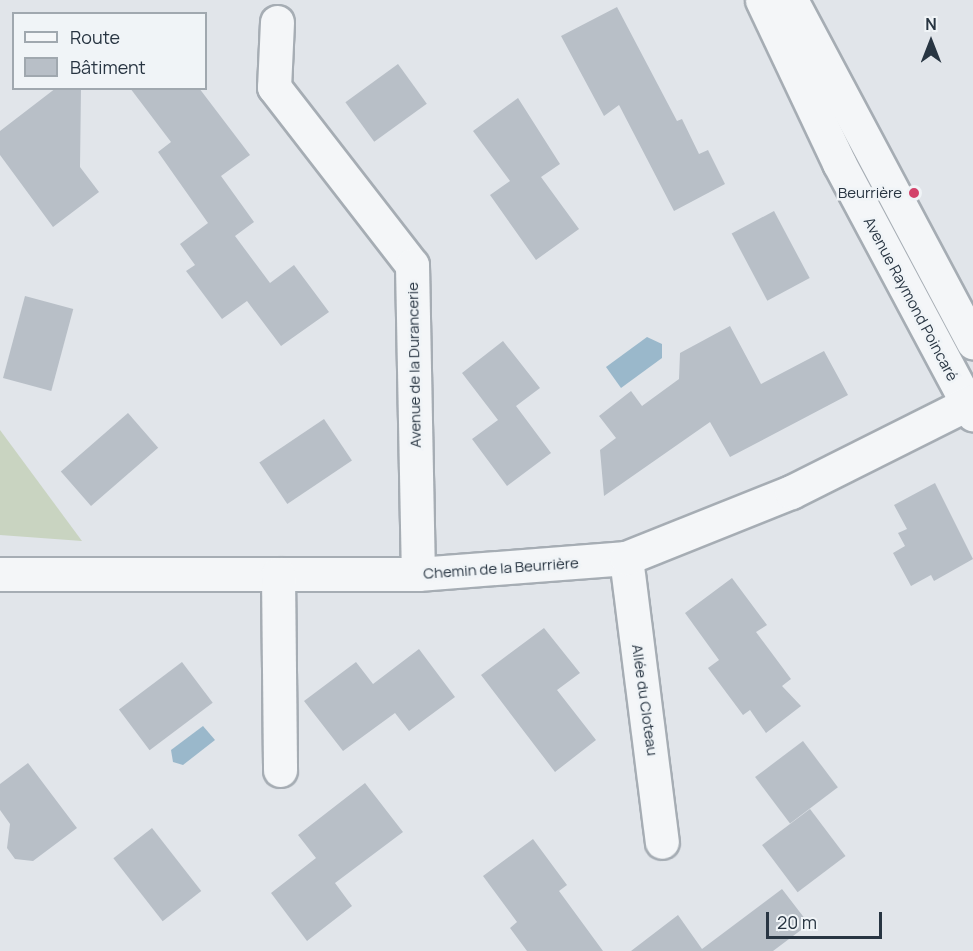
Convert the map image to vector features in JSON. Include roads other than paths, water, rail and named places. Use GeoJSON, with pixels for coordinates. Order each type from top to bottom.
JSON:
{"type":"FeatureCollection","features":[{"type":"Feature","properties":{"kind":"street","name":"Avenue Raymond Poincaré"},"geometry":{"type":"LineString","coordinates":[[762,0],[839,163],[971,406]]}},
{"type":"Feature","properties":{"kind":"street"},"geometry":{"type":"LineString","coordinates":[[791,0],[973,343]]}},
{"type":"Feature","properties":{"kind":"street","name":"Avenue de la Durancerie"},"geometry":{"type":"LineString","coordinates":[[277,22],[274,87],[412,265],[418,574]]}},
{"type":"Feature","properties":{"kind":"street","name":"Chemin de la Beurrière"},"geometry":{"type":"LineString","coordinates":[[0,574],[418,574],[626,558],[791,492],[971,406]]}},
{"type":"Feature","properties":{"kind":"street","name":"Allée du Cloteau"},"geometry":{"type":"LineString","coordinates":[[626,558],[662,842]]}},
{"type":"Feature","properties":{"kind":"street"},"geometry":{"type":"LineString","coordinates":[[278,574],[280,770]]}},
{"type":"Feature","properties":{"kind":"water"},"geometry":{"type":"Polygon","coordinates":[[[647,337],[662,344],[662,358],[621,388],[606,367],[647,337]]]}},
{"type":"Feature","properties":{"kind":"water"},"geometry":{"type":"Polygon","coordinates":[[[203,726],[215,740],[183,765],[173,762],[171,750],[203,726]]]}},
{"type":"Feature","properties":{"kind":"place","name":"Beurrière"},"geometry":{"type":"Point","coordinates":[914,193]}}]}
